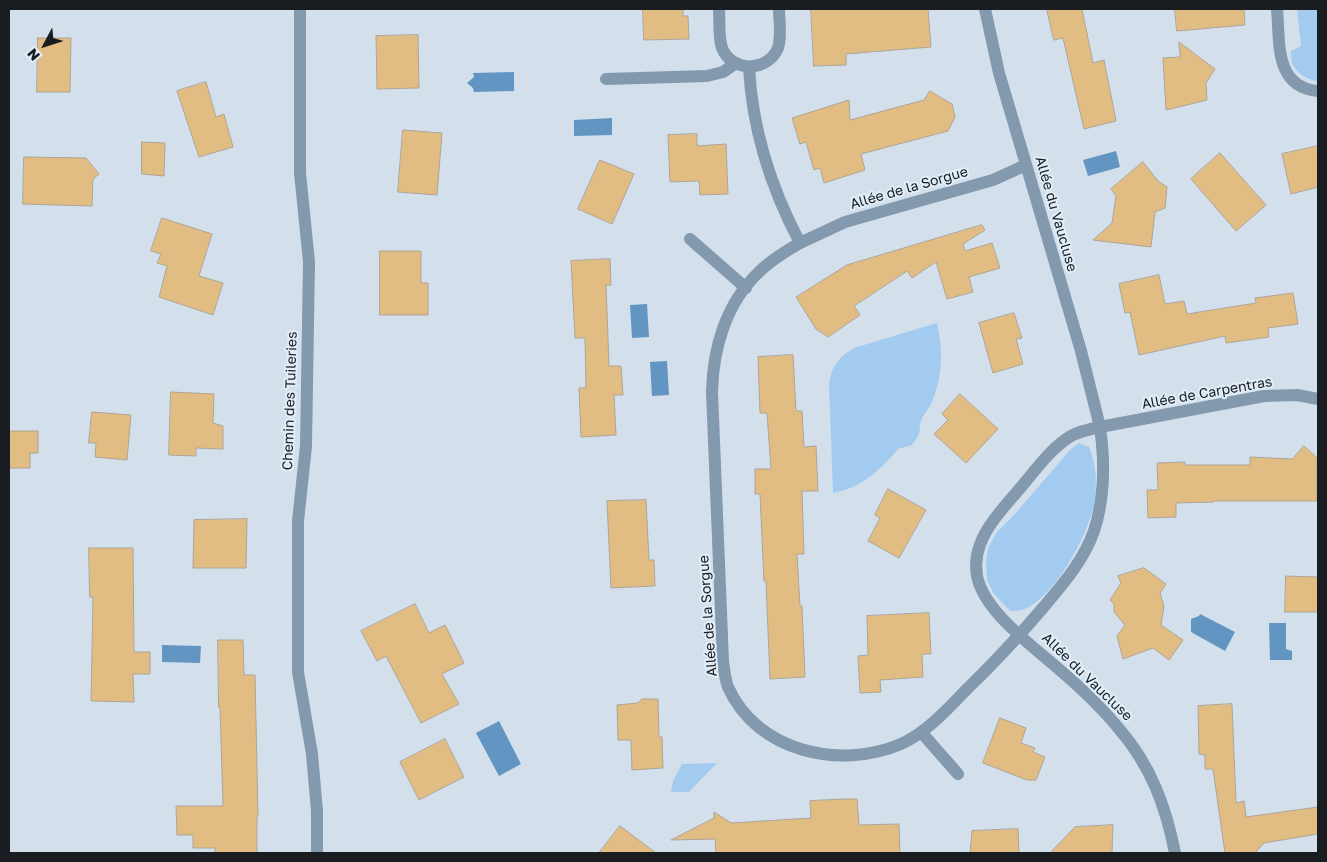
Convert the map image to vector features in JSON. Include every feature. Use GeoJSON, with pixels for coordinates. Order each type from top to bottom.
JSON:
{"type":"FeatureCollection","features":[{"type":"Feature","properties":{"kind":"street","name":"Chemin des Tuileries"},"geometry":{"type":"LineString","coordinates":[[300,9],[300,173],[309,262],[306,446],[298,521],[298,672],[312,754],[318,811],[317,853]]}},
{"type":"Feature","properties":{"kind":"street"},"geometry":{"type":"LineString","coordinates":[[719,9],[722,48],[728,57],[736,63],[749,67],[766,62],[774,56],[778,46],[779,9]]}},
{"type":"Feature","properties":{"kind":"street","name":"Allée du Vaucluse"},"geometry":{"type":"LineString","coordinates":[[985,9],[999,73],[1081,351],[1103,444],[1103,483],[1098,516],[1084,554],[1073,571],[1021,635]]}},
{"type":"Feature","properties":{"kind":"street"},"geometry":{"type":"LineString","coordinates":[[1277,9],[1282,61],[1286,74],[1302,88],[1318,91]]}},
{"type":"Feature","properties":{"kind":"street"},"geometry":{"type":"LineString","coordinates":[[606,79],[707,76],[723,72],[736,63]]}},
{"type":"Feature","properties":{"kind":"street"},"geometry":{"type":"LineString","coordinates":[[749,67],[750,90],[758,136],[777,194],[800,242]]}},
{"type":"Feature","properties":{"kind":"street","name":"Allée de la Sorgue"},"geometry":{"type":"LineString","coordinates":[[1021,635],[948,709],[922,732],[900,745],[867,753],[848,755],[805,752],[790,746],[758,727],[735,700],[728,686],[723,662],[712,369],[722,330],[733,306],[759,272],[800,242],[845,222],[993,180],[1026,165]]}},
{"type":"Feature","properties":{"kind":"street"},"geometry":{"type":"LineString","coordinates":[[690,240],[746,288]]}},
{"type":"Feature","properties":{"kind":"street","name":"Allée de Carpentras"},"geometry":{"type":"LineString","coordinates":[[1100,427],[1264,396],[1297,395],[1318,399]]}},
{"type":"Feature","properties":{"kind":"street","name":"Allée du Vaucluse"},"geometry":{"type":"LineString","coordinates":[[1100,427],[1072,435],[1051,452],[998,514],[980,542],[976,564],[977,575],[982,590],[990,604],[1096,705],[1120,729],[1135,748],[1146,766],[1164,805],[1175,853]]}},
{"type":"Feature","properties":{"kind":"street"},"geometry":{"type":"LineString","coordinates":[[922,732],[958,774]]}},
{"type":"Feature","properties":{"kind":"shaded area"},"geometry":{"type":"Polygon","coordinates":[[[1297,9],[1318,9],[1318,81],[1303,76],[1292,63],[1291,51],[1301,46],[1297,9]]]}},
{"type":"Feature","properties":{"kind":"shaded area"},"geometry":{"type":"Polygon","coordinates":[[[514,72],[514,91],[474,92],[473,88],[467,83],[474,77],[473,73],[514,72]]]}},
{"type":"Feature","properties":{"kind":"shaded area"},"geometry":{"type":"Polygon","coordinates":[[[612,118],[612,135],[574,136],[574,120],[612,118]]]}},
{"type":"Feature","properties":{"kind":"shaded area"},"geometry":{"type":"Polygon","coordinates":[[[1116,151],[1120,167],[1088,176],[1083,160],[1116,151]]]}},
{"type":"Feature","properties":{"kind":"shaded area"},"geometry":{"type":"Polygon","coordinates":[[[647,304],[649,337],[632,338],[630,305],[647,304]]]}},
{"type":"Feature","properties":{"kind":"shaded area"},"geometry":{"type":"Polygon","coordinates":[[[937,323],[941,353],[940,373],[936,392],[931,405],[923,416],[917,438],[911,445],[900,448],[880,468],[859,484],[833,493],[829,384],[837,363],[854,348],[937,323]]]}},
{"type":"Feature","properties":{"kind":"shaded area"},"geometry":{"type":"Polygon","coordinates":[[[667,361],[669,395],[652,396],[650,362],[667,361]]]}},
{"type":"Feature","properties":{"kind":"shaded area"},"geometry":{"type":"Polygon","coordinates":[[[1079,443],[1089,447],[1095,473],[1095,499],[1086,529],[1070,561],[1048,591],[1037,602],[1025,609],[1010,611],[994,594],[987,580],[986,562],[988,548],[997,532],[1070,450],[1079,443]]]}},
{"type":"Feature","properties":{"kind":"shaded area"},"geometry":{"type":"Polygon","coordinates":[[[1200,614],[1235,632],[1225,651],[1191,632],[1191,619],[1200,614]]]}},
{"type":"Feature","properties":{"kind":"shaded area"},"geometry":{"type":"Polygon","coordinates":[[[1269,623],[1286,623],[1286,649],[1292,651],[1292,660],[1270,660],[1269,623]]]}},
{"type":"Feature","properties":{"kind":"shaded area"},"geometry":{"type":"Polygon","coordinates":[[[162,645],[201,646],[200,663],[162,662],[162,645]]]}},
{"type":"Feature","properties":{"kind":"shaded area"},"geometry":{"type":"Polygon","coordinates":[[[499,721],[521,764],[499,776],[476,733],[499,721]]]}},
{"type":"Feature","properties":{"kind":"shaded area"},"geometry":{"type":"Polygon","coordinates":[[[717,763],[689,792],[671,792],[673,781],[682,764],[717,763]]]}},
{"type":"Feature","properties":{"kind":"building"},"geometry":{"type":"Polygon","coordinates":[[[643,9],[683,9],[683,16],[688,16],[689,39],[644,40],[643,9]]]}},
{"type":"Feature","properties":{"kind":"building"},"geometry":{"type":"Polygon","coordinates":[[[811,9],[928,9],[931,47],[846,54],[846,65],[814,66],[811,9]]]}},
{"type":"Feature","properties":{"kind":"building"},"geometry":{"type":"Polygon","coordinates":[[[1047,9],[1082,9],[1093,63],[1104,60],[1116,121],[1084,129],[1063,38],[1054,40],[1047,9]]]}},
{"type":"Feature","properties":{"kind":"building"},"geometry":{"type":"Polygon","coordinates":[[[1175,9],[1244,9],[1245,25],[1177,31],[1175,9]]]}},
{"type":"Feature","properties":{"kind":"building"},"geometry":{"type":"Polygon","coordinates":[[[418,35],[419,88],[377,89],[376,36],[418,35]]]}},
{"type":"Feature","properties":{"kind":"building"},"geometry":{"type":"Polygon","coordinates":[[[38,38],[71,38],[70,92],[37,92],[38,38]]]}},
{"type":"Feature","properties":{"kind":"building"},"geometry":{"type":"Polygon","coordinates":[[[1179,42],[1215,69],[1206,83],[1207,100],[1166,110],[1163,58],[1180,57],[1179,42]]]}},
{"type":"Feature","properties":{"kind":"building"},"geometry":{"type":"Polygon","coordinates":[[[206,82],[216,117],[224,114],[233,147],[199,157],[177,91],[206,82]]]}},
{"type":"Feature","properties":{"kind":"building"},"geometry":{"type":"Polygon","coordinates":[[[930,91],[952,104],[955,117],[948,131],[861,154],[865,170],[824,183],[820,168],[814,170],[806,142],[800,144],[792,118],[849,100],[850,120],[924,100],[930,91]]]}},
{"type":"Feature","properties":{"kind":"building"},"geometry":{"type":"Polygon","coordinates":[[[403,130],[442,133],[437,195],[398,192],[403,130]]]}},
{"type":"Feature","properties":{"kind":"building"},"geometry":{"type":"Polygon","coordinates":[[[697,134],[697,146],[726,144],[728,194],[700,195],[699,181],[670,182],[668,135],[697,134]]]}},
{"type":"Feature","properties":{"kind":"building"},"geometry":{"type":"Polygon","coordinates":[[[142,142],[165,143],[164,176],[142,174],[142,142]]]}},
{"type":"Feature","properties":{"kind":"building"},"geometry":{"type":"Polygon","coordinates":[[[1318,146],[1318,187],[1291,194],[1282,154],[1318,146]]]}},
{"type":"Feature","properties":{"kind":"building"},"geometry":{"type":"Polygon","coordinates":[[[1220,153],[1266,205],[1236,231],[1191,179],[1220,153]]]}},
{"type":"Feature","properties":{"kind":"building"},"geometry":{"type":"Polygon","coordinates":[[[24,157],[86,158],[99,174],[93,179],[92,206],[23,204],[24,157]]]}},
{"type":"Feature","properties":{"kind":"building"},"geometry":{"type":"Polygon","coordinates":[[[600,160],[634,174],[612,224],[578,209],[600,160]]]}},
{"type":"Feature","properties":{"kind":"building"},"geometry":{"type":"Polygon","coordinates":[[[1143,162],[1158,181],[1167,187],[1165,208],[1155,212],[1151,247],[1093,240],[1112,223],[1116,196],[1111,189],[1143,162]]]}},
{"type":"Feature","properties":{"kind":"building"},"geometry":{"type":"Polygon","coordinates":[[[162,218],[212,234],[199,276],[223,283],[213,315],[159,297],[167,266],[157,263],[161,254],[151,251],[162,218]]]}},
{"type":"Feature","properties":{"kind":"building"},"geometry":{"type":"Polygon","coordinates":[[[982,225],[985,230],[963,244],[965,251],[992,243],[1000,268],[969,277],[973,292],[947,299],[936,262],[912,278],[907,271],[854,306],[860,315],[828,337],[816,329],[796,297],[847,265],[982,225]]]}},
{"type":"Feature","properties":{"kind":"building"},"geometry":{"type":"Polygon","coordinates":[[[380,251],[421,251],[421,283],[428,283],[428,315],[380,315],[380,251]]]}},
{"type":"Feature","properties":{"kind":"building"},"geometry":{"type":"Polygon","coordinates":[[[610,259],[611,285],[606,285],[609,366],[621,366],[623,395],[614,395],[616,435],[581,437],[579,388],[586,388],[585,338],[575,338],[571,261],[610,259]]]}},
{"type":"Feature","properties":{"kind":"building"},"geometry":{"type":"Polygon","coordinates":[[[1159,275],[1165,304],[1184,301],[1187,314],[1256,303],[1255,298],[1293,293],[1298,324],[1268,328],[1269,337],[1226,343],[1225,336],[1139,355],[1130,312],[1125,313],[1119,284],[1159,275]]]}},
{"type":"Feature","properties":{"kind":"building"},"geometry":{"type":"Polygon","coordinates":[[[1014,313],[1022,338],[1016,339],[1023,364],[993,373],[979,323],[1014,313]]]}},
{"type":"Feature","properties":{"kind":"building"},"geometry":{"type":"Polygon","coordinates":[[[793,355],[796,411],[802,411],[804,447],[816,446],[818,491],[802,491],[804,554],[797,554],[800,606],[802,606],[805,677],[770,679],[760,494],[755,494],[755,469],[771,469],[767,413],[760,413],[758,357],[793,355]]]}},
{"type":"Feature","properties":{"kind":"building"},"geometry":{"type":"Polygon","coordinates":[[[171,392],[214,394],[213,423],[223,426],[223,449],[196,448],[196,456],[169,455],[171,392]]]}},
{"type":"Feature","properties":{"kind":"building"},"geometry":{"type":"Polygon","coordinates":[[[960,394],[998,429],[966,463],[934,434],[948,420],[942,414],[960,394]]]}},
{"type":"Feature","properties":{"kind":"building"},"geometry":{"type":"Polygon","coordinates":[[[92,412],[131,415],[127,460],[95,457],[96,443],[89,443],[92,412]]]}},
{"type":"Feature","properties":{"kind":"building"},"geometry":{"type":"Polygon","coordinates":[[[9,431],[38,431],[38,453],[30,453],[30,468],[9,468],[9,431]]]}},
{"type":"Feature","properties":{"kind":"building"},"geometry":{"type":"Polygon","coordinates":[[[1304,446],[1317,458],[1317,501],[1176,503],[1176,517],[1148,518],[1147,490],[1158,490],[1157,463],[1185,462],[1185,465],[1250,465],[1250,457],[1292,459],[1304,446]]]}},
{"type":"Feature","properties":{"kind":"building"},"geometry":{"type":"Polygon","coordinates":[[[888,489],[926,510],[899,558],[868,541],[880,518],[875,515],[888,489]]]}},
{"type":"Feature","properties":{"kind":"building"},"geometry":{"type":"Polygon","coordinates":[[[646,500],[649,560],[654,560],[655,586],[611,588],[607,501],[646,500]]]}},
{"type":"Feature","properties":{"kind":"building"},"geometry":{"type":"Polygon","coordinates":[[[247,519],[246,568],[193,568],[194,520],[247,519]]]}},
{"type":"Feature","properties":{"kind":"building"},"geometry":{"type":"Polygon","coordinates":[[[89,548],[133,548],[134,652],[150,652],[150,674],[133,674],[134,702],[91,701],[93,597],[90,597],[89,548]]]}},
{"type":"Feature","properties":{"kind":"building"},"geometry":{"type":"Polygon","coordinates":[[[1144,568],[1166,584],[1160,593],[1164,606],[1161,625],[1183,640],[1169,660],[1153,648],[1123,659],[1117,636],[1125,625],[1114,612],[1114,604],[1110,600],[1121,583],[1118,576],[1144,568]]]}},
{"type":"Feature","properties":{"kind":"building"},"geometry":{"type":"Polygon","coordinates":[[[1286,576],[1318,577],[1318,612],[1285,612],[1286,576]]]}},
{"type":"Feature","properties":{"kind":"building"},"geometry":{"type":"Polygon","coordinates":[[[415,604],[429,633],[445,625],[464,663],[442,674],[459,704],[421,723],[386,656],[377,661],[361,631],[415,604]]]}},
{"type":"Feature","properties":{"kind":"building"},"geometry":{"type":"Polygon","coordinates":[[[929,613],[931,654],[922,654],[923,677],[880,680],[881,692],[860,693],[858,656],[868,655],[867,616],[929,613]]]}},
{"type":"Feature","properties":{"kind":"building"},"geometry":{"type":"Polygon","coordinates":[[[218,640],[243,640],[244,675],[255,675],[257,853],[215,853],[215,848],[193,848],[193,835],[177,835],[176,806],[223,806],[218,640]]]}},
{"type":"Feature","properties":{"kind":"building"},"geometry":{"type":"Polygon","coordinates":[[[642,699],[658,699],[659,737],[662,737],[663,768],[632,770],[631,740],[618,740],[617,705],[638,703],[642,699]]]}},
{"type":"Feature","properties":{"kind":"building"},"geometry":{"type":"Polygon","coordinates":[[[1232,704],[1236,803],[1244,801],[1246,817],[1318,807],[1318,834],[1264,843],[1255,853],[1225,853],[1213,769],[1205,769],[1205,755],[1199,754],[1198,706],[1232,704]]]}},
{"type":"Feature","properties":{"kind":"building"},"geometry":{"type":"Polygon","coordinates":[[[1000,718],[1026,728],[1021,743],[1035,748],[1033,752],[1045,757],[1036,780],[1027,780],[983,763],[1000,718]]]}},
{"type":"Feature","properties":{"kind":"building"},"geometry":{"type":"Polygon","coordinates":[[[445,739],[464,777],[419,800],[400,762],[445,739]]]}},
{"type":"Feature","properties":{"kind":"building"},"geometry":{"type":"Polygon","coordinates":[[[857,799],[859,825],[899,824],[900,853],[716,853],[715,839],[671,840],[714,818],[714,812],[731,823],[811,818],[810,801],[857,799]]]}},
{"type":"Feature","properties":{"kind":"building"},"geometry":{"type":"Polygon","coordinates":[[[1113,825],[1112,853],[1050,853],[1075,827],[1113,825]]]}},
{"type":"Feature","properties":{"kind":"building"},"geometry":{"type":"Polygon","coordinates":[[[620,826],[656,853],[599,853],[620,826]]]}},
{"type":"Feature","properties":{"kind":"building"},"geometry":{"type":"Polygon","coordinates":[[[1018,829],[1019,853],[970,853],[972,831],[1018,829]]]}}]}
